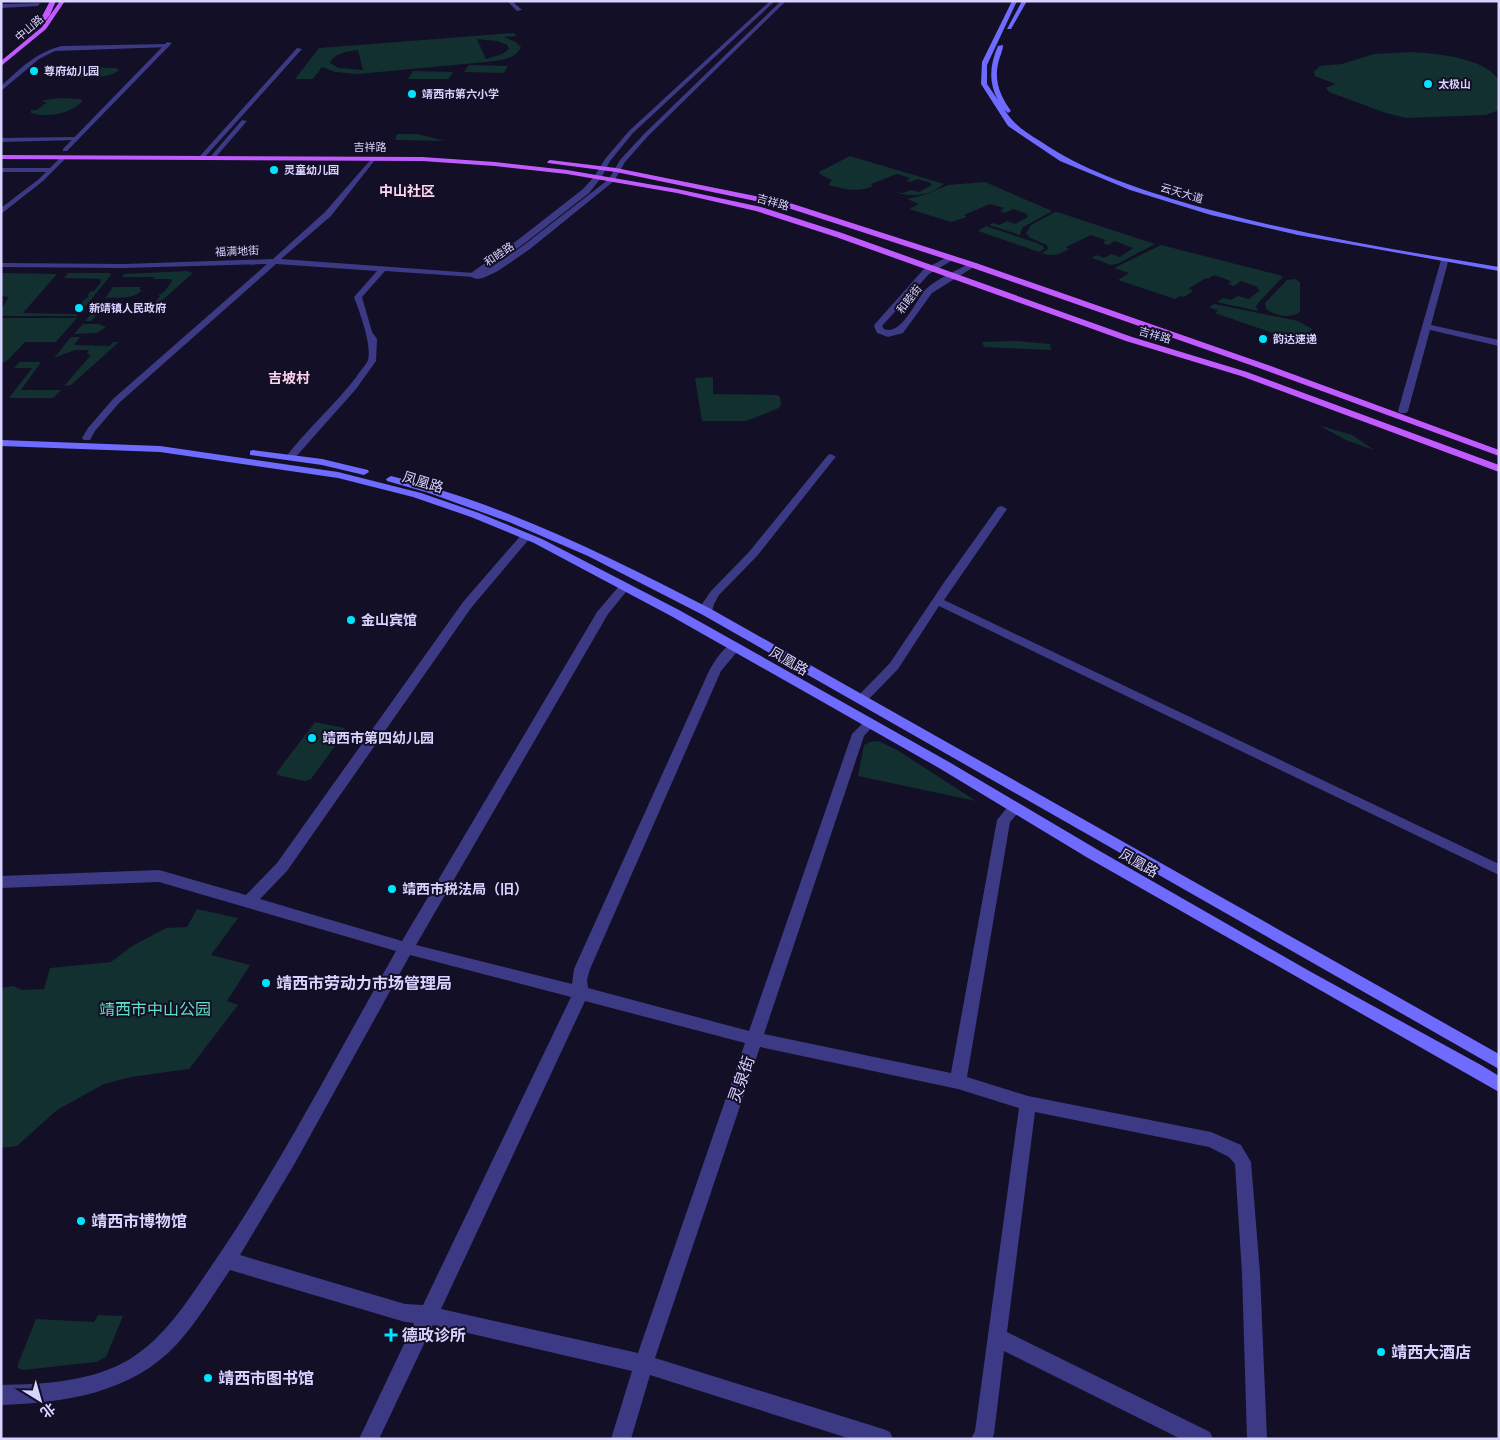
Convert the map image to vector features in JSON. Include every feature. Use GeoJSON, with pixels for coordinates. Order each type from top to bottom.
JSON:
{"type":"FeatureCollection","features":[{"type":"Feature","properties":{"kind":"main road","name":"中山路"},"geometry":{"type":"LineString","coordinates":[[1,55],[40,24],[53,1]]}},
{"type":"Feature","properties":{"kind":"main road","name":"中山路"},"geometry":{"type":"LineString","coordinates":[[1,64],[49,25],[63,1]]}},
{"type":"Feature","properties":{"kind":"main road","name":"云天大道"},"geometry":{"type":"LineString","coordinates":[[1015,1],[985,63],[984,85],[991,101],[1012,124],[1027,137],[1059,157],[1097,176],[1125,187],[1211,214],[1351,243],[1499,269]]}},
{"type":"Feature","properties":{"kind":"main road","name":"云天大道"},"geometry":{"type":"LineString","coordinates":[[1025,1],[998,51],[993,72],[994,88],[1002,103],[1011,114],[1029,130],[1057,148],[1100,170],[1140,186],[1212,208],[1370,241],[1499,262]]}},
{"type":"Feature","properties":{"kind":"main road","name":"吉祥路"},"geometry":{"type":"LineString","coordinates":[[1,151],[64,154],[344,155],[503,158],[602,167],[787,205],[973,265],[1262,366],[1499,452]]}},
{"type":"Feature","properties":{"kind":"main road","name":"吉祥路"},"geometry":{"type":"LineString","coordinates":[[1,157],[64,154]]}},
{"type":"Feature","properties":{"kind":"main road","name":"吉祥路"},"geometry":{"type":"LineString","coordinates":[[344,155],[487,164],[597,178],[677,191],[758,209],[933,268],[1129,339],[1244,374],[1498,469]]}},
{"type":"Feature","properties":{"kind":"main road"},"geometry":{"type":"LineString","coordinates":[[1041,308],[1060,296]]}},
{"type":"Feature","properties":{"kind":"main road","name":"凤凰路"},"geometry":{"type":"LineString","coordinates":[[1,436],[87,438],[175,444],[322,462],[435,490],[510,518],[618,565],[707,612],[860,700],[1006,780],[1499,1062]]}},
{"type":"Feature","properties":{"kind":"main road","name":"凤凰路"},"geometry":{"type":"LineString","coordinates":[[1,443],[160,449],[216,455],[338,475],[424,497],[475,514],[564,554],[736,647],[944,765],[1297,971],[1499,1085]]}},
{"type":"Feature","properties":{"kind":"street"},"geometry":{"type":"LineString","coordinates":[[509,1],[518,10]]}},
{"type":"Feature","properties":{"kind":"street","name":"和睦路"},"geometry":{"type":"LineString","coordinates":[[474,275],[586,191],[597,178],[602,167],[631,132],[773,1]]}},
{"type":"Feature","properties":{"kind":"street","name":"和睦路"},"geometry":{"type":"LineString","coordinates":[[474,275],[477,277],[483,276],[496,269],[612,180],[616,170],[646,136],[784,1]]}},
{"type":"Feature","properties":{"kind":"street"},"geometry":{"type":"LineString","coordinates":[[1,6],[38,4]]}},
{"type":"Feature","properties":{"kind":"street"},"geometry":{"type":"LineString","coordinates":[[1,89],[41,54],[49,50],[168,45],[77,138],[52,170],[1,212]]}},
{"type":"Feature","properties":{"kind":"street"},"geometry":{"type":"LineString","coordinates":[[204,154],[299,49]]}},
{"type":"Feature","properties":{"kind":"street"},"geometry":{"type":"LineString","coordinates":[[216,154],[309,49]]}},
{"type":"Feature","properties":{"kind":"street"},"geometry":{"type":"LineString","coordinates":[[1,140],[77,138]]}},
{"type":"Feature","properties":{"kind":"street"},"geometry":{"type":"LineString","coordinates":[[87,438],[91,430],[116,400],[328,214],[380,156]]}},
{"type":"Feature","properties":{"kind":"street"},"geometry":{"type":"LineString","coordinates":[[1,170],[52,170]]}},
{"type":"Feature","properties":{"kind":"street","name":"和睦街"},"geometry":{"type":"LineString","coordinates":[[952,258],[933,268],[913,286],[878,326],[880,331],[888,334],[900,331],[929,291],[973,265]]}},
{"type":"Feature","properties":{"kind":"street","name":"福满地街"},"geometry":{"type":"LineString","coordinates":[[1,265],[133,266],[274,261],[474,275]]}},
{"type":"Feature","properties":{"kind":"street"},"geometry":{"type":"LineString","coordinates":[[1402,411],[1444,262]]}},
{"type":"Feature","properties":{"kind":"street"},"geometry":{"type":"LineString","coordinates":[[290,458],[353,387],[372,361],[373,339],[368,332],[365,316],[358,297],[382,270]]}},
{"type":"Feature","properties":{"kind":"street"},"geometry":{"type":"LineString","coordinates":[[1427,327],[1499,343]]}},
{"type":"Feature","properties":{"kind":"street"},"geometry":{"type":"LineString","coordinates":[[707,612],[708,604],[715,593],[753,554],[831,457]]}},
{"type":"Feature","properties":{"kind":"street"},"geometry":{"type":"LineString","coordinates":[[860,700],[894,666],[1002,509]]}},
{"type":"Feature","properties":{"kind":"street"},"geometry":{"type":"LineString","coordinates":[[249,901],[282,867],[467,605],[526,536]]}},
{"type":"Feature","properties":{"kind":"street"},"geometry":{"type":"LineString","coordinates":[[1,1395],[28,1395],[82,1387],[132,1370],[171,1339],[189,1317],[272,1189],[405,948],[603,612],[624,586]]}},
{"type":"Feature","properties":{"kind":"street"},"geometry":{"type":"LineString","coordinates":[[937,601],[1499,870]]}},
{"type":"Feature","properties":{"kind":"street"},"geometry":{"type":"LineString","coordinates":[[369,1439],[581,993],[579,980],[586,960],[715,671],[736,647]]}},
{"type":"Feature","properties":{"kind":"street","name":"灵泉街"},"geometry":{"type":"LineString","coordinates":[[621,1439],[644,1364],[858,734],[870,724]]}},
{"type":"Feature","properties":{"kind":"street"},"geometry":{"type":"LineString","coordinates":[[958,1082],[1004,820],[1015,808]]}},
{"type":"Feature","properties":{"kind":"street"},"geometry":{"type":"LineString","coordinates":[[1,882],[158,876],[405,948],[755,1039],[958,1082],[1028,1103],[1211,1140],[1235,1151],[1243,1162],[1252,1273],[1257,1439]]}},
{"type":"Feature","properties":{"kind":"street"},"geometry":{"type":"LineString","coordinates":[[981,1439],[984,1434],[998,1338],[1028,1103]]}},
{"type":"Feature","properties":{"kind":"street"},"geometry":{"type":"LineString","coordinates":[[227,1260],[405,1313],[428,1315],[644,1364],[884,1439]]}},
{"type":"Feature","properties":{"kind":"street"},"geometry":{"type":"LineString","coordinates":[[998,1338],[1203,1439]]}},
{"type":"Feature","properties":{"kind":"green space"},"geometry":{"type":"Polygon","coordinates":[[[514,33],[516,36],[504,37],[516,42],[521,47],[514,55],[496,61],[358,74],[335,72],[322,67],[313,79],[295,79],[319,48],[514,33]],[[477,39],[486,59],[502,54],[509,49],[507,45],[497,41],[477,39]],[[358,50],[338,55],[330,63],[339,68],[363,70],[358,50]]]}},
{"type":"Feature","properties":{"kind":"green space"},"geometry":{"type":"Polygon","coordinates":[[[1412,52],[1460,58],[1493,73],[1499,81],[1499,110],[1486,115],[1406,118],[1386,113],[1329,92],[1326,88],[1335,84],[1315,76],[1314,72],[1320,66],[1342,64],[1374,54],[1412,52]]]}},
{"type":"Feature","properties":{"kind":"green space"},"geometry":{"type":"Polygon","coordinates":[[[469,65],[508,66],[504,73],[464,72],[469,65]]]}},
{"type":"Feature","properties":{"kind":"green space"},"geometry":{"type":"Polygon","coordinates":[[[82,67],[116,68],[119,70],[102,76],[67,76],[74,69],[82,67]]]}},
{"type":"Feature","properties":{"kind":"green space"},"geometry":{"type":"Polygon","coordinates":[[[413,71],[453,72],[449,79],[408,79],[413,71]]]}},
{"type":"Feature","properties":{"kind":"green space"},"geometry":{"type":"Polygon","coordinates":[[[61,98],[80,99],[83,101],[72,109],[59,114],[44,115],[31,113],[31,110],[37,110],[47,102],[42,102],[45,100],[61,98]]]}},
{"type":"Feature","properties":{"kind":"green space"},"geometry":{"type":"Polygon","coordinates":[[[397,134],[417,134],[445,141],[395,140],[397,134]]]}},
{"type":"Feature","properties":{"kind":"green space"},"geometry":{"type":"Polygon","coordinates":[[[850,156],[944,184],[921,195],[908,195],[895,192],[903,193],[911,190],[919,192],[932,185],[931,183],[918,179],[910,182],[906,181],[910,178],[897,174],[871,184],[873,186],[862,189],[851,190],[828,185],[832,180],[821,175],[819,172],[850,156]]]}},
{"type":"Feature","properties":{"kind":"green space"},"geometry":{"type":"Polygon","coordinates":[[[985,182],[1052,211],[1022,228],[1020,235],[989,225],[993,223],[999,225],[1007,221],[1015,224],[1028,217],[1027,214],[1013,209],[1005,213],[1000,211],[1004,208],[990,204],[964,215],[967,217],[951,222],[909,209],[919,204],[907,199],[924,195],[948,185],[985,182]]]}},
{"type":"Feature","properties":{"kind":"green space"},"geometry":{"type":"Polygon","coordinates":[[[1055,212],[1155,244],[1117,264],[1111,265],[1092,258],[1096,255],[1104,258],[1111,254],[1120,257],[1133,248],[1115,241],[1108,245],[1103,243],[1106,240],[1091,235],[1066,247],[1069,249],[1062,253],[1052,255],[1042,253],[1048,249],[1047,245],[1030,238],[1026,233],[1031,225],[1055,212]]]}},
{"type":"Feature","properties":{"kind":"green space"},"geometry":{"type":"Polygon","coordinates":[[[986,226],[1037,243],[1043,246],[1044,249],[1039,252],[978,231],[986,226]]]}},
{"type":"Feature","properties":{"kind":"green space"},"geometry":{"type":"Polygon","coordinates":[[[1161,245],[1283,277],[1258,303],[1256,307],[1259,311],[1217,302],[1223,298],[1231,300],[1238,296],[1249,299],[1260,290],[1258,287],[1241,281],[1234,286],[1228,284],[1231,281],[1214,275],[1189,288],[1193,291],[1184,297],[1180,296],[1175,299],[1118,280],[1129,273],[1114,268],[1161,245]]]}},
{"type":"Feature","properties":{"kind":"green space"},"geometry":{"type":"Polygon","coordinates":[[[187,271],[193,273],[148,313],[99,312],[91,321],[85,321],[96,309],[147,308],[154,304],[160,296],[158,296],[165,291],[172,281],[171,279],[153,279],[154,277],[122,277],[124,274],[187,271]]]}},
{"type":"Feature","properties":{"kind":"green space"},"geometry":{"type":"Polygon","coordinates":[[[1,273],[57,274],[23,313],[76,314],[78,316],[1,316],[1,309],[9,297],[1,296],[1,273]]]}},
{"type":"Feature","properties":{"kind":"green space"},"geometry":{"type":"Polygon","coordinates":[[[68,273],[110,273],[111,275],[85,307],[76,307],[102,281],[100,281],[101,279],[64,278],[68,273]]]}},
{"type":"Feature","properties":{"kind":"green space"},"geometry":{"type":"Polygon","coordinates":[[[1295,279],[1300,282],[1300,312],[1283,316],[1266,309],[1265,303],[1287,280],[1295,279]]]}},
{"type":"Feature","properties":{"kind":"green space"},"geometry":{"type":"Polygon","coordinates":[[[113,287],[141,287],[139,290],[142,290],[130,297],[105,298],[113,287]]]}},
{"type":"Feature","properties":{"kind":"green space"},"geometry":{"type":"Polygon","coordinates":[[[1214,304],[1298,321],[1312,329],[1302,343],[1215,313],[1218,311],[1209,307],[1214,304]]]}},
{"type":"Feature","properties":{"kind":"green space"},"geometry":{"type":"Polygon","coordinates":[[[1,318],[77,318],[56,342],[25,342],[8,360],[2,363],[1,318]]]}},
{"type":"Feature","properties":{"kind":"green space"},"geometry":{"type":"Polygon","coordinates":[[[83,324],[99,324],[106,327],[97,333],[74,334],[83,324]]]}},
{"type":"Feature","properties":{"kind":"green space"},"geometry":{"type":"Polygon","coordinates":[[[71,337],[80,337],[74,345],[110,346],[113,342],[119,342],[71,385],[64,386],[91,355],[87,354],[89,350],[75,350],[54,358],[71,337]]]}},
{"type":"Feature","properties":{"kind":"green space"},"geometry":{"type":"Polygon","coordinates":[[[1016,341],[1050,344],[1051,350],[984,347],[982,342],[1016,341]]]}},
{"type":"Feature","properties":{"kind":"green space"},"geometry":{"type":"Polygon","coordinates":[[[19,362],[41,362],[21,390],[61,390],[53,398],[9,398],[32,368],[14,368],[19,362]]]}},
{"type":"Feature","properties":{"kind":"green space"},"geometry":{"type":"Polygon","coordinates":[[[713,377],[713,394],[777,395],[780,397],[781,405],[779,408],[746,421],[702,421],[695,378],[713,377]]]}},
{"type":"Feature","properties":{"kind":"green space"},"geometry":{"type":"Polygon","coordinates":[[[1318,425],[1352,435],[1374,450],[1348,441],[1318,425]]]}},
{"type":"Feature","properties":{"kind":"green space"},"geometry":{"type":"Polygon","coordinates":[[[315,722],[344,728],[346,731],[311,779],[305,781],[277,775],[277,772],[315,722]]]}},
{"type":"Feature","properties":{"kind":"green space"},"geometry":{"type":"Polygon","coordinates":[[[878,741],[897,750],[976,801],[858,776],[864,745],[878,741]]]}},
{"type":"Feature","properties":{"kind":"green space","name":"靖西市中山公园"},"geometry":{"type":"Polygon","coordinates":[[[197,909],[238,918],[211,955],[250,965],[227,1001],[238,1005],[189,1069],[131,1077],[104,1084],[57,1110],[17,1146],[1,1148],[1,988],[13,986],[22,990],[44,989],[50,968],[111,962],[132,946],[166,928],[187,927],[197,909]]]}},
{"type":"Feature","properties":{"kind":"green space"},"geometry":{"type":"Polygon","coordinates":[[[98,1315],[123,1316],[106,1357],[96,1362],[23,1370],[18,1368],[36,1319],[94,1322],[98,1315]]]}},
{"type":"Feature","properties":{"kind":"place","name":"尊府幼儿园"},"geometry":{"type":"Point","coordinates":[34,71]}},
{"type":"Feature","properties":{"kind":"place","name":"太极山"},"geometry":{"type":"Point","coordinates":[1428,84]}},
{"type":"Feature","properties":{"kind":"place","name":"靖西市第六小学"},"geometry":{"type":"Point","coordinates":[412,94]}},
{"type":"Feature","properties":{"kind":"place","name":"灵童幼儿园"},"geometry":{"type":"Point","coordinates":[274,170]}},
{"type":"Feature","properties":{"kind":"place","name":"新靖镇人民政府"},"geometry":{"type":"Point","coordinates":[79,308]}},
{"type":"Feature","properties":{"kind":"place","name":"韵达速递"},"geometry":{"type":"Point","coordinates":[1263,339]}},
{"type":"Feature","properties":{"kind":"place","name":"金山宾馆"},"geometry":{"type":"Point","coordinates":[351,620]}},
{"type":"Feature","properties":{"kind":"place","name":"靖西市第四幼儿园"},"geometry":{"type":"Point","coordinates":[312,738]}},
{"type":"Feature","properties":{"kind":"place","name":"靖西市税法局（旧）"},"geometry":{"type":"Point","coordinates":[392,889]}},
{"type":"Feature","properties":{"kind":"place","name":"靖西市劳动力市场管理局"},"geometry":{"type":"Point","coordinates":[266,983]}},
{"type":"Feature","properties":{"kind":"place","name":"靖西市博物馆"},"geometry":{"type":"Point","coordinates":[81,1221]}},
{"type":"Feature","properties":{"kind":"place","name":"德政诊所"},"geometry":{"type":"Point","coordinates":[391,1335]}},
{"type":"Feature","properties":{"kind":"place","name":"靖西大酒店"},"geometry":{"type":"Point","coordinates":[1381,1352]}},
{"type":"Feature","properties":{"kind":"place","name":"靖西市图书馆"},"geometry":{"type":"Point","coordinates":[208,1378]}},
{"type":"Feature","properties":{"kind":"district","name":"中山社区"},"geometry":{"type":"Point","coordinates":[407,191]}},
{"type":"Feature","properties":{"kind":"district","name":"吉坡村"},"geometry":{"type":"Point","coordinates":[289,378]}}]}
